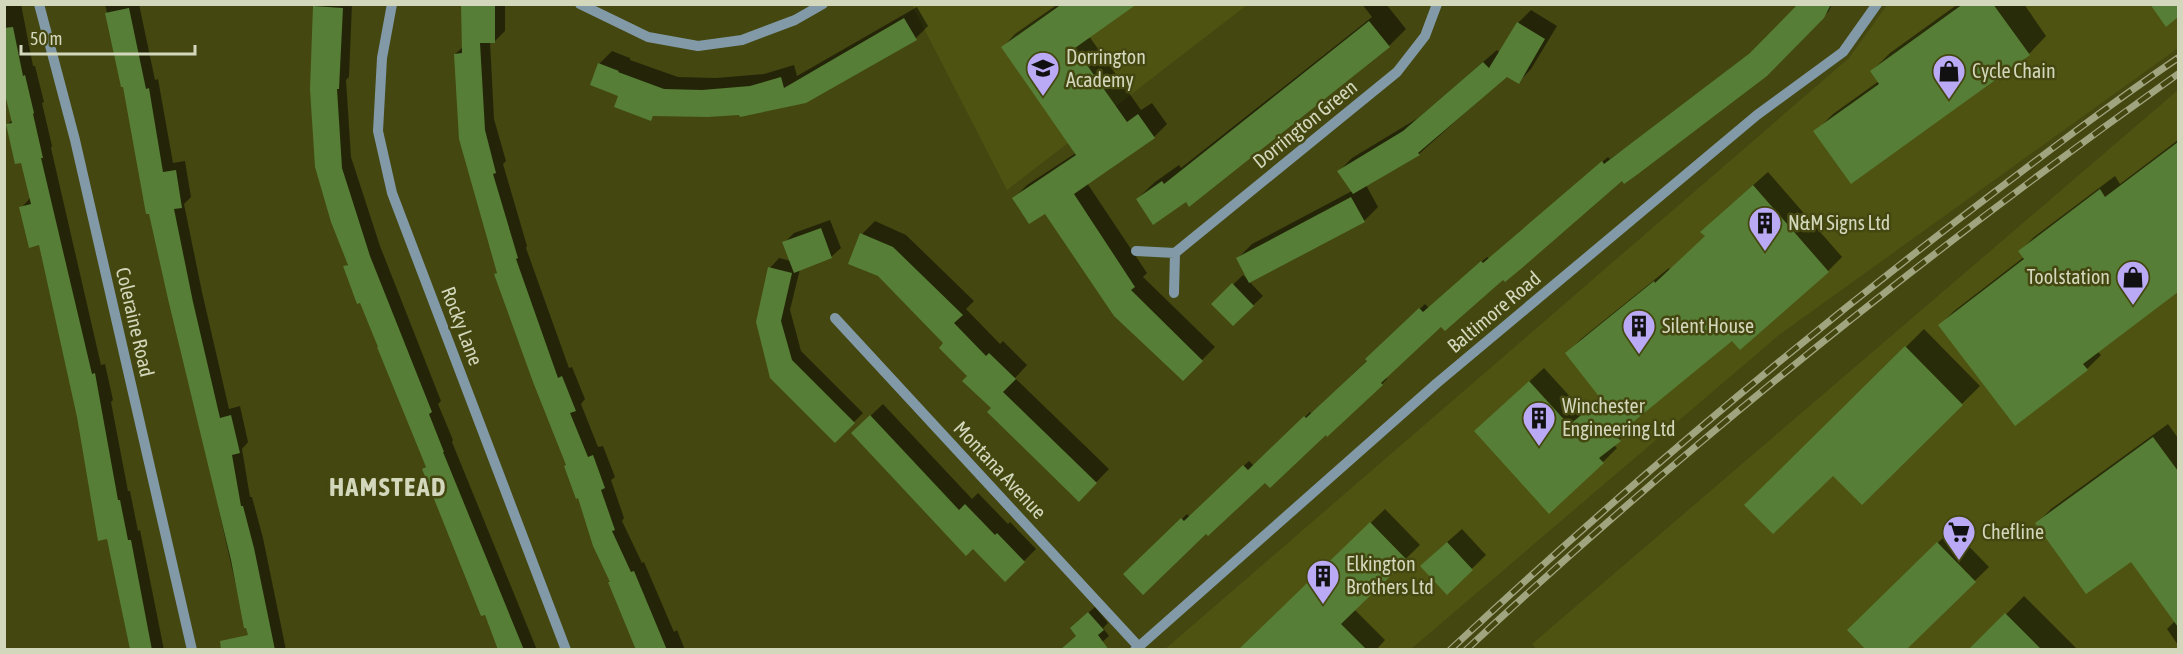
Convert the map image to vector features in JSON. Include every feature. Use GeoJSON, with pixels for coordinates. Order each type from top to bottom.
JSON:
{"type":"FeatureCollection","features":[{"type":"Feature","properties":{"kind":"street","name":"Coleraine Road"},"geometry":{"type":"LineString","coordinates":[[39,4],[75,140],[192,650]]}},
{"type":"Feature","properties":{"kind":"street","name":"Rocky Lane"},"geometry":{"type":"LineString","coordinates":[[392,4],[382,58],[378,131],[392,193],[566,650]]}},
{"type":"Feature","properties":{"kind":"street"},"geometry":{"type":"LineString","coordinates":[[580,4],[648,37],[698,46],[742,40],[795,20],[823,4]]}},
{"type":"Feature","properties":{"kind":"street","name":"Dorrington Green"},"geometry":{"type":"LineString","coordinates":[[1175,253],[1396,72],[1425,36],[1437,4]]}},
{"type":"Feature","properties":{"kind":"street","name":"Baltimore Road"},"geometry":{"type":"LineString","coordinates":[[1136,648],[1455,368],[1757,115],[1843,52],[1877,4]]}},
{"type":"Feature","properties":{"kind":"street"},"geometry":{"type":"LineString","coordinates":[[1136,250],[1175,253],[1174,292]]}},
{"type":"Feature","properties":{"kind":"street","name":"Montana Avenue"},"geometry":{"type":"LineString","coordinates":[[836,318],[1136,648]]}},
{"type":"Feature","properties":{"kind":"shaded area","name":"Dorrington Academy"},"geometry":{"type":"Polygon","coordinates":[[[912,5],[1247,5],[1007,190],[912,5]]]}},
{"type":"Feature","properties":{"kind":"shaded area"},"geometry":{"type":"Polygon","coordinates":[[[1887,5],[2178,5],[2178,48],[1779,335],[1411,649],[1164,650],[1849,58],[1887,5]]]}},
{"type":"Feature","properties":{"kind":"shaded area"},"geometry":{"type":"Polygon","coordinates":[[[2178,90],[2178,649],[1537,650],[1532,644],[2178,90]]]}},
{"type":"Feature","properties":{"kind":"building"},"geometry":{"type":"Polygon","coordinates":[[[461,4],[495,4],[495,43],[480,43],[485,130],[496,173],[493,174],[518,258],[516,259],[558,378],[562,376],[576,411],[570,413],[588,457],[593,455],[605,488],[601,490],[615,530],[612,531],[631,572],[634,571],[667,650],[636,650],[608,582],[610,582],[593,546],[578,498],[576,499],[564,466],[566,465],[494,274],[497,273],[459,139],[454,54],[462,53],[461,4]]]}},
{"type":"Feature","properties":{"kind":"building"},"geometry":{"type":"Polygon","coordinates":[[[1062,4],[1137,4],[1075,48],[1127,122],[1138,114],[1155,138],[1074,194],[1135,287],[1131,290],[1203,361],[1183,381],[1114,316],[1045,214],[1029,224],[1012,198],[1076,155],[1001,47],[1062,4]]]}},
{"type":"Feature","properties":{"kind":"building"},"geometry":{"type":"Polygon","coordinates":[[[1798,4],[1831,4],[1824,18],[1767,76],[1638,174],[1624,184],[1622,181],[1445,331],[1441,327],[1327,437],[1326,435],[1270,488],[1265,483],[1208,536],[1206,534],[1143,595],[1123,574],[1181,518],[1184,521],[1243,465],[1248,470],[1304,416],[1306,418],[1419,308],[1423,312],[1602,161],[1604,164],[1750,53],[1798,4]]]}},
{"type":"Feature","properties":{"kind":"building"},"geometry":{"type":"Polygon","coordinates":[[[1963,4],[1993,4],[2030,55],[1851,184],[1813,131],[1879,84],[1870,71],[1963,4]]]}},
{"type":"Feature","properties":{"kind":"building"},"geometry":{"type":"Polygon","coordinates":[[[2150,4],[2178,4],[2178,17],[2166,27],[2150,4]]]}},
{"type":"Feature","properties":{"kind":"building"},"geometry":{"type":"Polygon","coordinates":[[[313,6],[343,8],[339,89],[337,89],[342,168],[370,256],[432,412],[429,414],[443,452],[524,650],[498,650],[485,615],[481,616],[422,469],[426,467],[343,266],[348,265],[331,222],[315,167],[310,89],[313,6]]]}},
{"type":"Feature","properties":{"kind":"building"},"geometry":{"type":"Polygon","coordinates":[[[129,8],[146,89],[149,88],[163,172],[176,170],[182,208],[174,209],[193,302],[220,418],[231,415],[240,453],[232,455],[241,506],[243,506],[254,548],[275,650],[221,650],[220,641],[248,635],[244,628],[231,560],[149,214],[146,214],[123,87],[121,87],[105,13],[129,8]]]}},
{"type":"Feature","properties":{"kind":"building"},"geometry":{"type":"Polygon","coordinates":[[[904,18],[917,40],[806,103],[740,117],[739,115],[653,116],[651,121],[614,107],[618,96],[590,85],[598,63],[664,89],[702,90],[750,86],[781,77],[784,88],[904,18]]]}},
{"type":"Feature","properties":{"kind":"building"},"geometry":{"type":"Polygon","coordinates":[[[1369,21],[1390,47],[1189,207],[1186,202],[1153,225],[1136,199],[1162,181],[1164,184],[1369,21]]]}},
{"type":"Feature","properties":{"kind":"building"},"geometry":{"type":"Polygon","coordinates":[[[1517,22],[1545,39],[1519,84],[1507,77],[1418,153],[1420,155],[1353,194],[1337,171],[1403,131],[1483,62],[1489,68],[1517,22]]]}},
{"type":"Feature","properties":{"kind":"building"},"geometry":{"type":"Polygon","coordinates":[[[13,27],[92,374],[95,373],[118,500],[120,500],[128,540],[131,540],[152,650],[130,650],[107,539],[98,541],[77,417],[39,245],[29,248],[19,207],[31,204],[21,163],[15,164],[6,124],[12,123],[4,90],[4,28],[13,27]]]}},
{"type":"Feature","properties":{"kind":"building"},"geometry":{"type":"Polygon","coordinates":[[[2178,142],[2178,292],[2083,364],[2088,370],[2015,426],[1938,325],[2024,259],[2018,251],[2100,189],[2105,197],[2178,142]]]}},
{"type":"Feature","properties":{"kind":"building"},"geometry":{"type":"Polygon","coordinates":[[[1753,185],[1829,272],[1740,350],[1732,341],[1616,436],[1621,441],[1599,458],[1604,463],[1549,514],[1474,431],[1529,381],[1569,425],[1601,399],[1565,353],[1654,281],[1655,283],[1705,236],[1700,232],[1753,185]]]}},
{"type":"Feature","properties":{"kind":"building"},"geometry":{"type":"Polygon","coordinates":[[[1351,197],[1365,222],[1249,283],[1236,258],[1351,197]]]}},
{"type":"Feature","properties":{"kind":"building"},"geometry":{"type":"Polygon","coordinates":[[[821,228],[832,258],[794,273],[782,242],[821,228]]]}},
{"type":"Feature","properties":{"kind":"building"},"geometry":{"type":"Polygon","coordinates":[[[860,233],[893,247],[963,315],[954,323],[986,356],[989,353],[1016,379],[1003,392],[1097,483],[1079,502],[987,412],[991,408],[962,381],[967,376],[939,348],[943,343],[878,276],[848,264],[860,233]]]}},
{"type":"Feature","properties":{"kind":"building"},"geometry":{"type":"Polygon","coordinates":[[[768,267],[792,273],[781,321],[792,360],[855,423],[835,443],[770,378],[756,322],[768,267]]]}},
{"type":"Feature","properties":{"kind":"building"},"geometry":{"type":"Polygon","coordinates":[[[1232,283],[1254,306],[1233,326],[1211,304],[1232,283]]]}},
{"type":"Feature","properties":{"kind":"building"},"geometry":{"type":"Polygon","coordinates":[[[1905,346],[1963,405],[1862,505],[1833,476],[1773,534],[1744,505],[1905,346]]]}},
{"type":"Feature","properties":{"kind":"building"},"geometry":{"type":"Polygon","coordinates":[[[870,415],[959,510],[965,504],[1025,562],[1005,582],[973,549],[966,556],[851,433],[870,415]]]}},
{"type":"Feature","properties":{"kind":"building"},"geometry":{"type":"Polygon","coordinates":[[[2153,437],[2178,471],[2178,627],[2131,562],[2086,594],[2035,523],[2153,437]]]}},
{"type":"Feature","properties":{"kind":"building","name":"Elkington Brothers Ltd"},"geometry":{"type":"Polygon","coordinates":[[[1370,522],[1407,560],[1341,624],[1367,650],[1238,650],[1370,522]]]}},
{"type":"Feature","properties":{"kind":"building"},"geometry":{"type":"Polygon","coordinates":[[[1447,542],[1473,570],[1447,595],[1420,566],[1447,542]]]}},
{"type":"Feature","properties":{"kind":"building"},"geometry":{"type":"Polygon","coordinates":[[[1937,542],[1976,582],[1906,650],[1866,650],[1847,630],[1937,542]]]}},
{"type":"Feature","properties":{"kind":"building"},"geometry":{"type":"Polygon","coordinates":[[[1088,612],[1104,630],[1098,635],[1109,650],[1060,650],[1076,636],[1070,628],[1088,612]]]}},
{"type":"Feature","properties":{"kind":"building"},"geometry":{"type":"Polygon","coordinates":[[[2005,613],[2042,650],[1968,650],[2005,613]]]}},
{"type":"Feature","properties":{"kind":"railway"},"geometry":{"type":"LineString","coordinates":[[1450,650],[1633,485],[1821,327],[1950,226],[2178,58]]}},
{"type":"Feature","properties":{"kind":"railway"},"geometry":{"type":"LineString","coordinates":[[1466,650],[1637,497],[1813,350],[1993,209],[2178,74]]}},
{"type":"Feature","properties":{"kind":"place","name":"Dorrington Academy"},"geometry":{"type":"Point","coordinates":[1043,97]}},
{"type":"Feature","properties":{"kind":"place","name":"Cycle Chain"},"geometry":{"type":"Point","coordinates":[1949,100]}},
{"type":"Feature","properties":{"kind":"place","name":"N&M Signs Ltd"},"geometry":{"type":"Point","coordinates":[1765,252]}},
{"type":"Feature","properties":{"kind":"place","name":"Toolstation"},"geometry":{"type":"Point","coordinates":[2133,306]}},
{"type":"Feature","properties":{"kind":"place","name":"Silent House"},"geometry":{"type":"Point","coordinates":[1639,355]}},
{"type":"Feature","properties":{"kind":"place","name":"Winchester Engineering Ltd"},"geometry":{"type":"Point","coordinates":[1539,447]}},
{"type":"Feature","properties":{"kind":"place","name":"Chefline"},"geometry":{"type":"Point","coordinates":[1959,561]}},
{"type":"Feature","properties":{"kind":"place","name":"Elkington Brothers Ltd"},"geometry":{"type":"Point","coordinates":[1323,605]}},
{"type":"Feature","properties":{"kind":"district","name":"HAMSTEAD"},"geometry":{"type":"Point","coordinates":[388,487]}}]}
